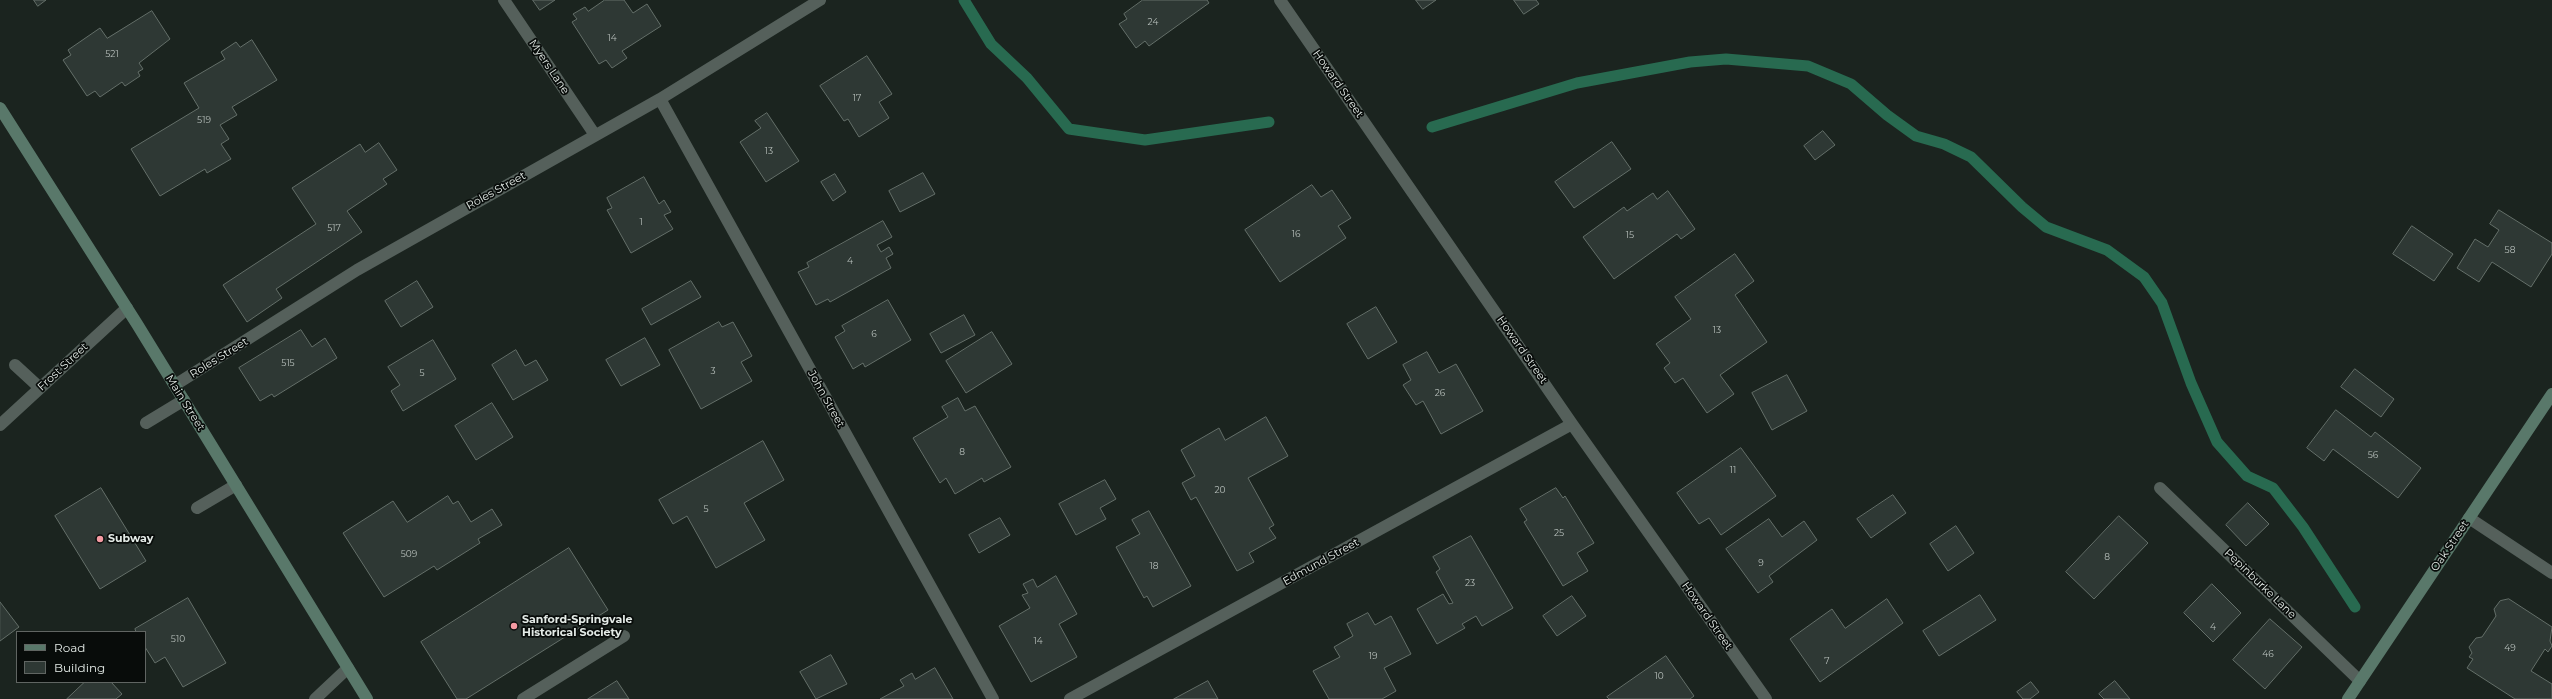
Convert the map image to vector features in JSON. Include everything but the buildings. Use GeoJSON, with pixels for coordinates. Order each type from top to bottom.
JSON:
{"type":"FeatureCollection","features":[{"type":"Feature","properties":{"kind":"main road","name":"Main Street"},"geometry":{"type":"LineString","coordinates":[[0,108],[175,385],[367,699]]}},
{"type":"Feature","properties":{"kind":"main road","name":"Oak Street"},"geometry":{"type":"LineString","coordinates":[[2348,699],[2552,394]]}},
{"type":"Feature","properties":{"kind":"street","name":"Myers Lane"},"geometry":{"type":"LineString","coordinates":[[504,0],[595,135]]}},
{"type":"Feature","properties":{"kind":"street","name":"Roles Street"},"geometry":{"type":"LineString","coordinates":[[175,385],[357,270],[660,99],[820,0]]}},
{"type":"Feature","properties":{"kind":"street","name":"Howard Street"},"geometry":{"type":"LineString","coordinates":[[1280,0],[1572,424],[1766,699]]}},
{"type":"Feature","properties":{"kind":"street","name":"John Street"},"geometry":{"type":"LineString","coordinates":[[660,99],[993,699]]}},
{"type":"Feature","properties":{"kind":"street","name":"Frost Street"},"geometry":{"type":"LineString","coordinates":[[0,425],[127,308]]}},
{"type":"Feature","properties":{"kind":"street"},"geometry":{"type":"LineString","coordinates":[[15,365],[40,388]]}},
{"type":"Feature","properties":{"kind":"street"},"geometry":{"type":"LineString","coordinates":[[146,423],[184,400]]}},
{"type":"Feature","properties":{"kind":"street","name":"Edmund Street"},"geometry":{"type":"LineString","coordinates":[[1070,699],[1572,424]]}},
{"type":"Feature","properties":{"kind":"street"},"geometry":{"type":"LineString","coordinates":[[197,508],[236,484]]}},
{"type":"Feature","properties":{"kind":"street","name":"Pepinburke Lane"},"geometry":{"type":"LineString","coordinates":[[2160,488],[2360,681]]}},
{"type":"Feature","properties":{"kind":"street"},"geometry":{"type":"LineString","coordinates":[[2469,518],[2552,573]]}},
{"type":"Feature","properties":{"kind":"street"},"geometry":{"type":"LineString","coordinates":[[524,699],[624,636]]}},
{"type":"Feature","properties":{"kind":"street"},"geometry":{"type":"LineString","coordinates":[[314,699],[348,668]]}},
{"type":"Feature","properties":{"kind":"waterway"},"geometry":{"type":"LineString","coordinates":[[964,0],[991,44],[1027,78],[1069,129],[1145,140],[1269,122]]}},
{"type":"Feature","properties":{"kind":"waterway"},"geometry":{"type":"LineString","coordinates":[[1432,127],[1577,83],[1690,62],[1726,59],[1808,66],[1851,84],[1887,115],[1916,136],[1944,144],[1971,157],[2022,207],[2046,227],[2107,250],[2144,277],[2162,303],[2191,383],[2217,442],[2247,476],[2273,488],[2303,527],[2355,607]]}},
{"type":"Feature","properties":{"kind":"place","name":"Subway"},"geometry":{"type":"Point","coordinates":[100,539]}},
{"type":"Feature","properties":{"kind":"place","name":"Sanford-Springvale Historical Society"},"geometry":{"type":"Point","coordinates":[514,626]}}]}
